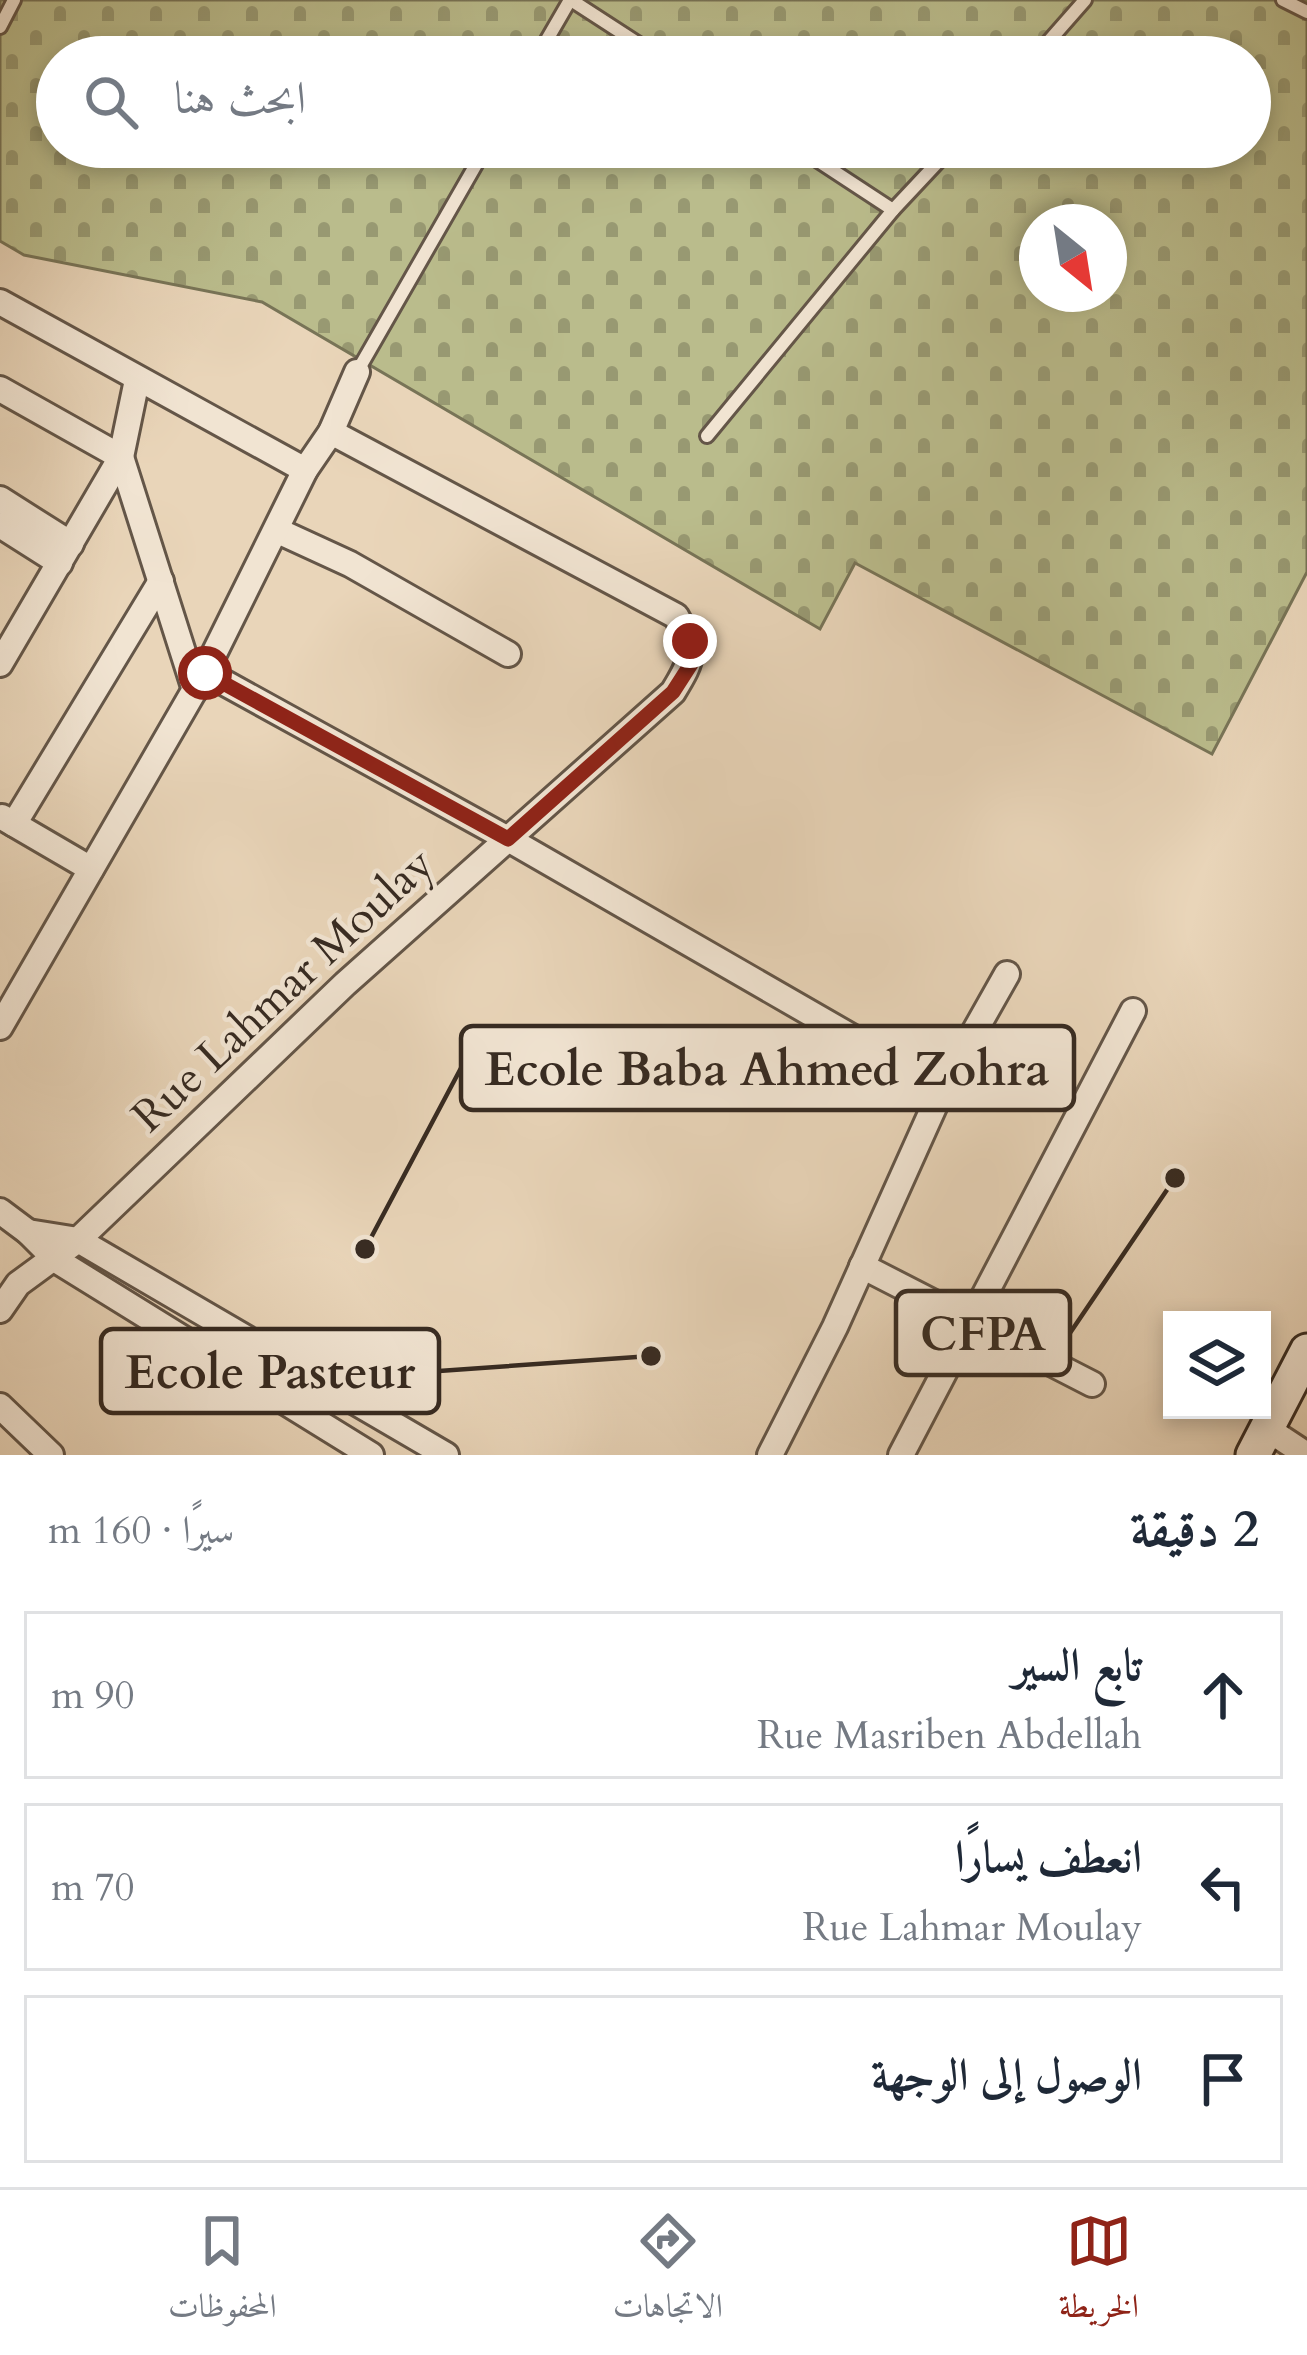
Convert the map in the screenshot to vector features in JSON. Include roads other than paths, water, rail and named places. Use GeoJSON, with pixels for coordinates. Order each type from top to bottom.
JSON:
{"type":"FeatureCollection","features":[{"type":"Feature","properties":{"kind":"main road"},"geometry":{"type":"LineString","coordinates":[[1260,1442],[1307,1352]]}},
{"type":"Feature","properties":{"kind":"street"},"geometry":{"type":"LineString","coordinates":[[0,302],[304,470]]}},
{"type":"Feature","properties":{"kind":"street"},"geometry":{"type":"LineString","coordinates":[[0,1027],[200,681],[304,470],[331,432],[357,371]]}},
{"type":"Feature","properties":{"kind":"street"},"geometry":{"type":"LineString","coordinates":[[0,664],[121,457],[137,380]]}},
{"type":"Feature","properties":{"kind":"street"},"geometry":{"type":"LineString","coordinates":[[0,388],[121,457],[160,581],[200,681],[508,839],[942,1089]]}},
{"type":"Feature","properties":{"kind":"street","name":"Rue Lahmar Moulay"},"geometry":{"type":"LineString","coordinates":[[0,1310],[17,1284],[56,1260],[345,984],[673,692],[691,664],[690,641],[676,616],[331,432]]}},
{"type":"Feature","properties":{"kind":"street"},"geometry":{"type":"LineString","coordinates":[[0,499],[65,554]]}},
{"type":"Feature","properties":{"kind":"street"},"geometry":{"type":"LineString","coordinates":[[0,525],[65,554]]}},
{"type":"Feature","properties":{"kind":"street"},"geometry":{"type":"LineString","coordinates":[[276,530],[350,563],[508,654]]}},
{"type":"Feature","properties":{"kind":"street"},"geometry":{"type":"LineString","coordinates":[[92,869],[7,820],[160,581]]}},
{"type":"Feature","properties":{"kind":"street"},"geometry":{"type":"LineString","coordinates":[[770,1455],[942,1089],[1007,974]]}},
{"type":"Feature","properties":{"kind":"street"},"geometry":{"type":"LineString","coordinates":[[901,1455],[1132,1010]]}},
{"type":"Feature","properties":{"kind":"street"},"geometry":{"type":"LineString","coordinates":[[0,1211],[56,1260],[371,1455]]}},
{"type":"Feature","properties":{"kind":"street"},"geometry":{"type":"LineString","coordinates":[[28,1232],[78,1240],[446,1455]]}},
{"type":"Feature","properties":{"kind":"street"},"geometry":{"type":"LineString","coordinates":[[862,1266],[1092,1384]]}},
{"type":"Feature","properties":{"kind":"street"},"geometry":{"type":"LineString","coordinates":[[0,1406],[51,1455]]}},
{"type":"Feature","properties":{"kind":"street"},"geometry":{"type":"LineString","coordinates":[[1260,1442],[1306,1455]]}},
{"type":"Feature","properties":{"kind":"lane"},"geometry":{"type":"LineString","coordinates":[[0,27],[14,0]]}},
{"type":"Feature","properties":{"kind":"lane"},"geometry":{"type":"LineString","coordinates":[[550,36],[571,0],[627,36]]}},
{"type":"Feature","properties":{"kind":"lane"},"geometry":{"type":"LineString","coordinates":[[1053,36],[1085,0]]}},
{"type":"Feature","properties":{"kind":"lane"},"geometry":{"type":"LineString","coordinates":[[1283,0],[1307,12]]}},
{"type":"Feature","properties":{"kind":"lane"},"geometry":{"type":"LineString","coordinates":[[357,371],[474,168]]}},
{"type":"Feature","properties":{"kind":"lane"},"geometry":{"type":"LineString","coordinates":[[830,168],[893,209]]}},
{"type":"Feature","properties":{"kind":"lane"},"geometry":{"type":"LineString","coordinates":[[706,436],[932,168]]}},
{"type":"Feature","properties":{"kind":"place","name":"CFPA"},"geometry":{"type":"Point","coordinates":[1175,1178]}},
{"type":"Feature","properties":{"kind":"place","name":"Ecole Baba Ahmed Zohra"},"geometry":{"type":"Point","coordinates":[365,1249]}},
{"type":"Feature","properties":{"kind":"place","name":"Ecole Pasteur"},"geometry":{"type":"Point","coordinates":[651,1356]}}]}
